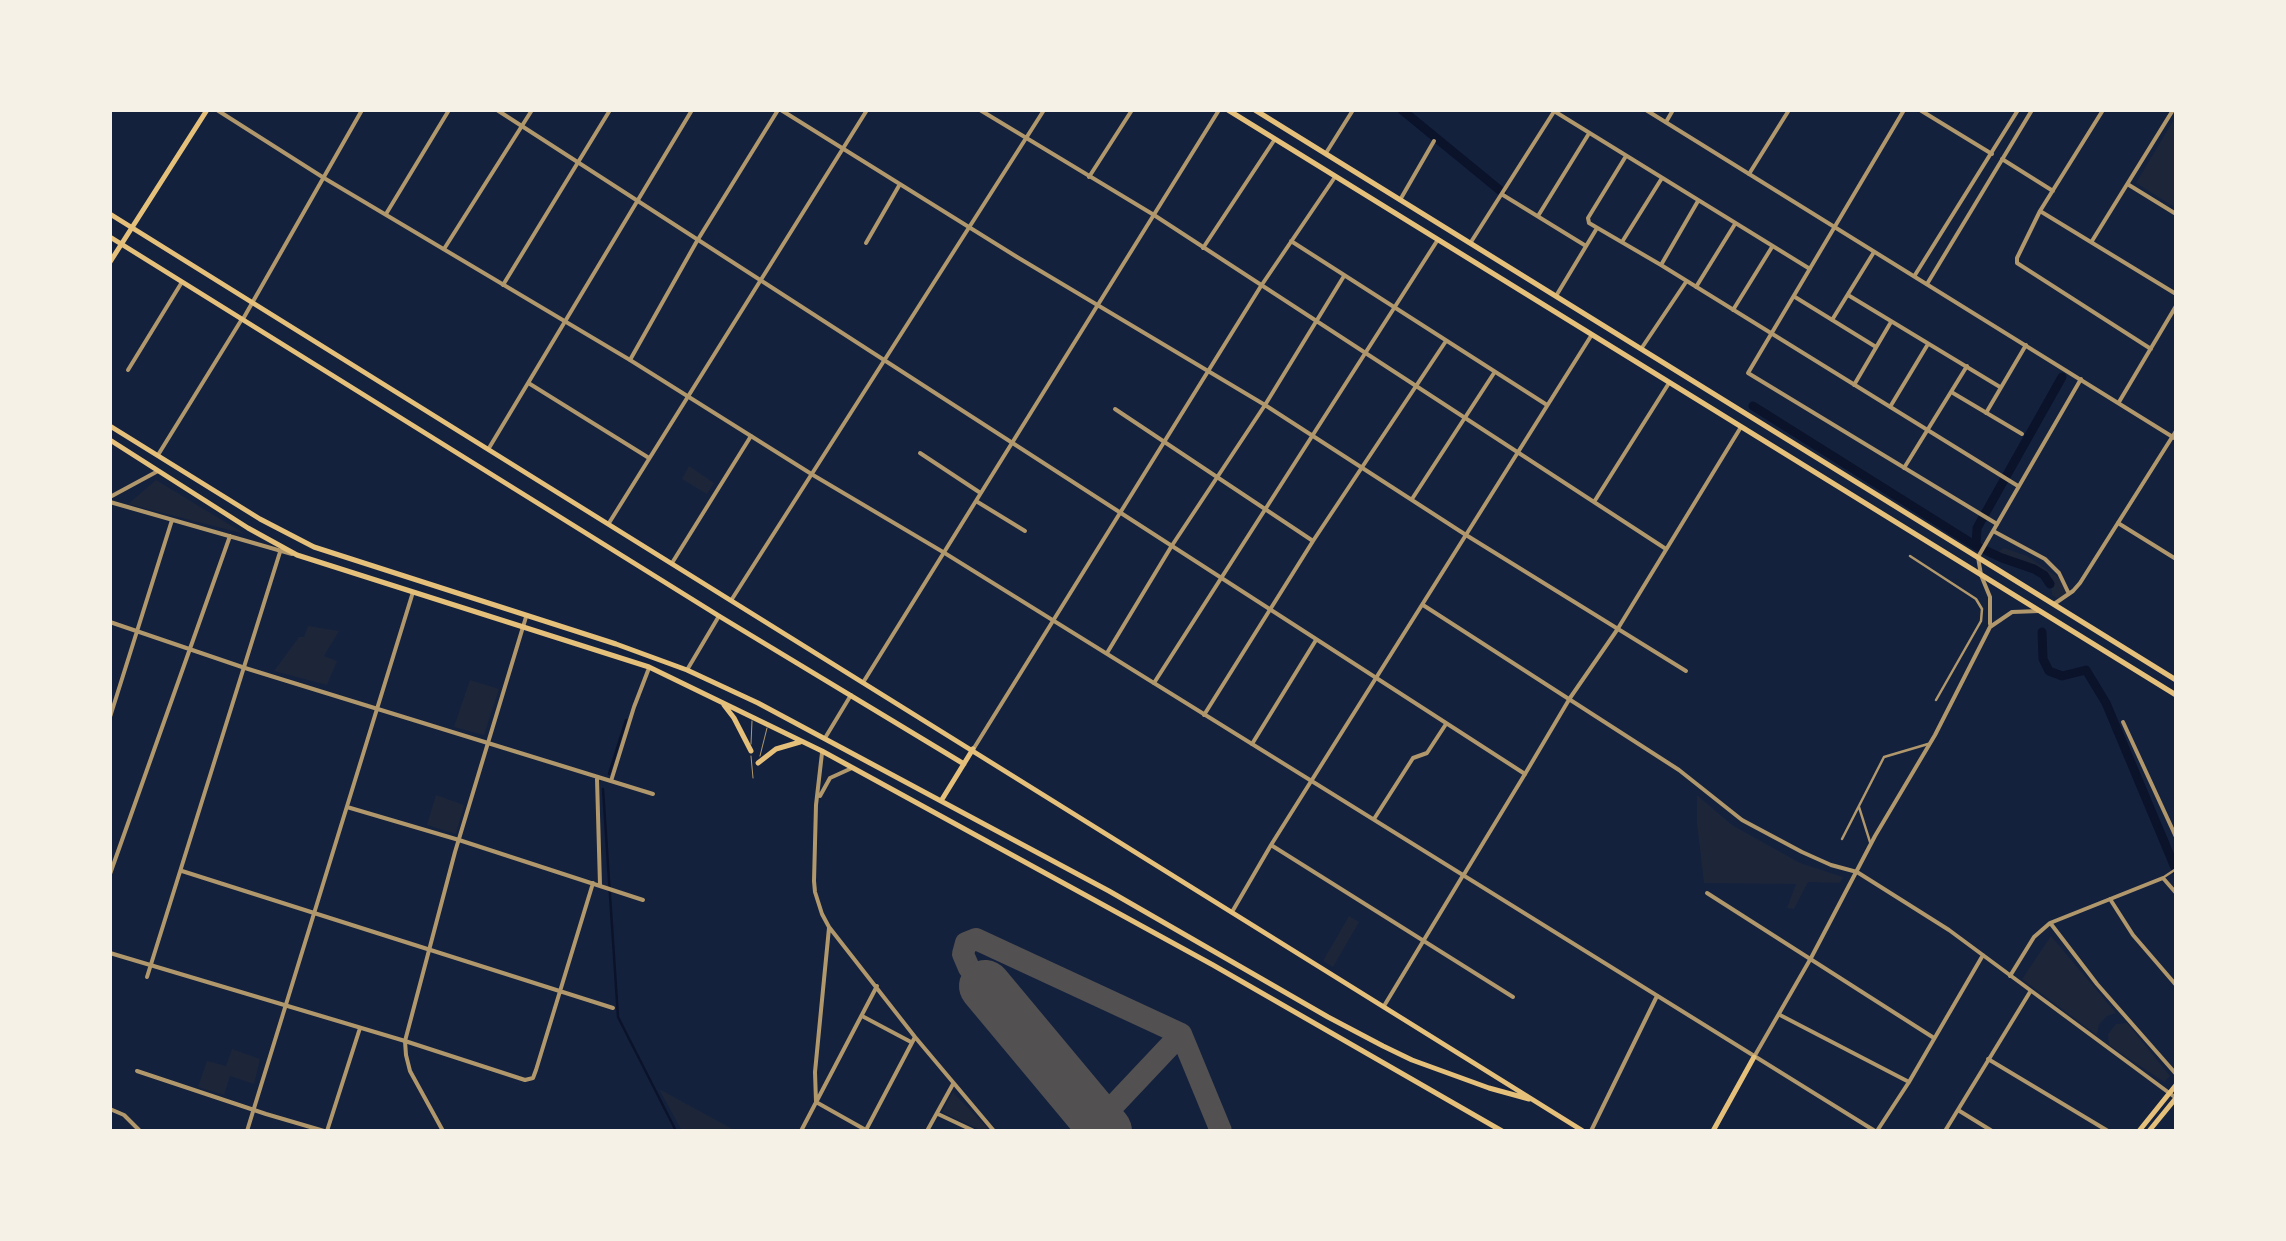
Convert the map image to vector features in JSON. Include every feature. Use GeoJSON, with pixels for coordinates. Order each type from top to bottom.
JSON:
{"type":"FeatureCollection","features":[{"type":"Feature","properties":{"kind":"main road"},"geometry":{"type":"LineString","coordinates":[[110,262],[207,110]]}},
{"type":"Feature","properties":{"kind":"main road"},"geometry":{"type":"LineString","coordinates":[[1228,110],[2176,694]]}},
{"type":"Feature","properties":{"kind":"main road"},"geometry":{"type":"LineString","coordinates":[[1255,110],[2176,680]]}},
{"type":"Feature","properties":{"kind":"main road"},"geometry":{"type":"LineString","coordinates":[[110,214],[1583,1131]]}},
{"type":"Feature","properties":{"kind":"main road"},"geometry":{"type":"LineString","coordinates":[[110,237],[964,764]]}},
{"type":"Feature","properties":{"kind":"main road"},"geometry":{"type":"LineString","coordinates":[[110,426],[260,520],[314,547],[687,670],[825,738],[1090,880],[1382,1046],[1489,1088],[1537,1102]]}},
{"type":"Feature","properties":{"kind":"main road"},"geometry":{"type":"LineString","coordinates":[[110,440],[248,528],[297,554],[649,667],[822,750],[1214,965],[1502,1131]]}},
{"type":"Feature","properties":{"kind":"main road"},"geometry":{"type":"LineString","coordinates":[[722,702],[751,751]]}},
{"type":"Feature","properties":{"kind":"main road"},"geometry":{"type":"LineString","coordinates":[[758,763],[776,750],[803,742]]}},
{"type":"Feature","properties":{"kind":"main road"},"geometry":{"type":"LineString","coordinates":[[942,800],[973,750]]}},
{"type":"Feature","properties":{"kind":"main road"},"geometry":{"type":"LineString","coordinates":[[1083,894],[1090,880]]}},
{"type":"Feature","properties":{"kind":"main road"},"geometry":{"type":"LineString","coordinates":[[1713,1131],[1754,1057]]}},
{"type":"Feature","properties":{"kind":"main road"},"geometry":{"type":"LineString","coordinates":[[2139,1131],[2176,1085]]}},
{"type":"Feature","properties":{"kind":"main road"},"geometry":{"type":"LineString","coordinates":[[2149,1131],[2176,1098]]}},
{"type":"Feature","properties":{"kind":"main road"},"geometry":{"type":"LineString","coordinates":[[1483,1120],[1510,1131]]}},
{"type":"Feature","properties":{"kind":"street"},"geometry":{"type":"LineString","coordinates":[[217,110],[943,552],[1876,1131],[1984,954]]}},
{"type":"Feature","properties":{"kind":"street"},"geometry":{"type":"LineString","coordinates":[[158,455],[252,303],[362,110]]}},
{"type":"Feature","properties":{"kind":"street"},"geometry":{"type":"LineString","coordinates":[[386,214],[449,110]]}},
{"type":"Feature","properties":{"kind":"street"},"geometry":{"type":"LineString","coordinates":[[497,110],[1526,774]]}},
{"type":"Feature","properties":{"kind":"street"},"geometry":{"type":"LineString","coordinates":[[444,248],[532,110]]}},
{"type":"Feature","properties":{"kind":"street"},"geometry":{"type":"LineString","coordinates":[[502,285],[610,110]]}},
{"type":"Feature","properties":{"kind":"street"},"geometry":{"type":"LineString","coordinates":[[489,448],[692,110]]}},
{"type":"Feature","properties":{"kind":"street"},"geometry":{"type":"LineString","coordinates":[[630,360],[697,241],[780,110],[1265,404],[1686,671]]}},
{"type":"Feature","properties":{"kind":"street"},"geometry":{"type":"LineString","coordinates":[[609,523],[867,110]]}},
{"type":"Feature","properties":{"kind":"street"},"geometry":{"type":"LineString","coordinates":[[980,110],[1154,216],[1666,550]]}},
{"type":"Feature","properties":{"kind":"street"},"geometry":{"type":"LineString","coordinates":[[732,600],[1044,110]]}},
{"type":"Feature","properties":{"kind":"street"},"geometry":{"type":"LineString","coordinates":[[1089,177],[1132,110]]}},
{"type":"Feature","properties":{"kind":"street"},"geometry":{"type":"LineString","coordinates":[[864,682],[1219,110]]}},
{"type":"Feature","properties":{"kind":"street"},"geometry":{"type":"LineString","coordinates":[[1326,154],[1352,110]]}},
{"type":"Feature","properties":{"kind":"street"},"geometry":{"type":"LineString","coordinates":[[1471,242],[1554,110],[1810,269]]}},
{"type":"Feature","properties":{"kind":"street"},"geometry":{"type":"LineString","coordinates":[[1646,110],[2175,436],[2080,583],[2054,604]]}},
{"type":"Feature","properties":{"kind":"street"},"geometry":{"type":"LineString","coordinates":[[1666,122],[1674,110]]}},
{"type":"Feature","properties":{"kind":"street"},"geometry":{"type":"LineString","coordinates":[[1749,174],[1789,110]]}},
{"type":"Feature","properties":{"kind":"street"},"geometry":{"type":"LineString","coordinates":[[1904,110],[1749,374],[1997,524]]}},
{"type":"Feature","properties":{"kind":"street"},"geometry":{"type":"LineString","coordinates":[[1920,110],[1992,154]]}},
{"type":"Feature","properties":{"kind":"street"},"geometry":{"type":"LineString","coordinates":[[1914,276],[2018,110]]}},
{"type":"Feature","properties":{"kind":"street"},"geometry":{"type":"LineString","coordinates":[[1927,284],[2032,110]]}},
{"type":"Feature","properties":{"kind":"street"},"geometry":{"type":"LineString","coordinates":[[2092,242],[2172,110]]}},
{"type":"Feature","properties":{"kind":"street"},"geometry":{"type":"LineString","coordinates":[[2100,111],[2040,211],[2016,264],[2150,349]]}},
{"type":"Feature","properties":{"kind":"street"},"geometry":{"type":"LineString","coordinates":[[1538,216],[1589,134]]}},
{"type":"Feature","properties":{"kind":"street"},"geometry":{"type":"LineString","coordinates":[[1203,248],[1276,139]]}},
{"type":"Feature","properties":{"kind":"street"},"geometry":{"type":"LineString","coordinates":[[1400,200],[1434,141]]}},
{"type":"Feature","properties":{"kind":"street"},"geometry":{"type":"LineString","coordinates":[[1626,156],[1587,220],[2018,486]]}},
{"type":"Feature","properties":{"kind":"street"},"geometry":{"type":"LineString","coordinates":[[2002,159],[2053,191]]}},
{"type":"Feature","properties":{"kind":"street"},"geometry":{"type":"LineString","coordinates":[[973,750],[1208,371],[1335,177]]}},
{"type":"Feature","properties":{"kind":"street"},"geometry":{"type":"LineString","coordinates":[[1622,242],[1662,178]]}},
{"type":"Feature","properties":{"kind":"street"},"geometry":{"type":"LineString","coordinates":[[866,244],[900,184]]}},
{"type":"Feature","properties":{"kind":"street"},"geometry":{"type":"LineString","coordinates":[[2128,184],[2176,214]]}},
{"type":"Feature","properties":{"kind":"street"},"geometry":{"type":"LineString","coordinates":[[1502,194],[1586,246]]}},
{"type":"Feature","properties":{"kind":"street"},"geometry":{"type":"LineString","coordinates":[[1660,265],[1698,201]]}},
{"type":"Feature","properties":{"kind":"street"},"geometry":{"type":"LineString","coordinates":[[2040,211],[2176,294]]}},
{"type":"Feature","properties":{"kind":"street"},"geometry":{"type":"LineString","coordinates":[[1696,287],[1735,224]]}},
{"type":"Feature","properties":{"kind":"street"},"geometry":{"type":"LineString","coordinates":[[1556,296],[1597,228]]}},
{"type":"Feature","properties":{"kind":"street"},"geometry":{"type":"LineString","coordinates":[[1154,683],[1438,240]]}},
{"type":"Feature","properties":{"kind":"street"},"geometry":{"type":"LineString","coordinates":[[1291,241],[1546,406]]}},
{"type":"Feature","properties":{"kind":"street"},"geometry":{"type":"LineString","coordinates":[[1733,310],[1772,247]]}},
{"type":"Feature","properties":{"kind":"street"},"geometry":{"type":"LineString","coordinates":[[1832,320],[1874,252]]}},
{"type":"Feature","properties":{"kind":"street"},"geometry":{"type":"LineString","coordinates":[[1106,654],[1344,276]]}},
{"type":"Feature","properties":{"kind":"street"},"geometry":{"type":"LineString","coordinates":[[1641,349],[1687,281]]}},
{"type":"Feature","properties":{"kind":"street"},"geometry":{"type":"LineString","coordinates":[[128,370],[182,282]]}},
{"type":"Feature","properties":{"kind":"street"},"geometry":{"type":"LineString","coordinates":[[1793,296],[1876,347]]}},
{"type":"Feature","properties":{"kind":"street"},"geometry":{"type":"LineString","coordinates":[[1848,296],[2000,387]]}},
{"type":"Feature","properties":{"kind":"street"},"geometry":{"type":"LineString","coordinates":[[2119,402],[2176,306]]}},
{"type":"Feature","properties":{"kind":"street"},"geometry":{"type":"LineString","coordinates":[[1854,386],[1891,322]]}},
{"type":"Feature","properties":{"kind":"street"},"geometry":{"type":"LineString","coordinates":[[1232,912],[1592,336]]}},
{"type":"Feature","properties":{"kind":"street"},"geometry":{"type":"LineString","coordinates":[[1204,715],[1446,341]]}},
{"type":"Feature","properties":{"kind":"street"},"geometry":{"type":"LineString","coordinates":[[1890,407],[1928,344]]}},
{"type":"Feature","properties":{"kind":"street"},"geometry":{"type":"LineString","coordinates":[[1986,413],[2026,345]]}},
{"type":"Feature","properties":{"kind":"street"},"geometry":{"type":"LineString","coordinates":[[1904,468],[1966,366]]}},
{"type":"Feature","properties":{"kind":"street"},"geometry":{"type":"LineString","coordinates":[[1412,499],[1495,372]]}},
{"type":"Feature","properties":{"kind":"street"},"geometry":{"type":"LineString","coordinates":[[1990,626],[1990,597],[1981,575],[1979,555],[2081,379]]}},
{"type":"Feature","properties":{"kind":"street"},"geometry":{"type":"LineString","coordinates":[[529,383],[649,458]]}},
{"type":"Feature","properties":{"kind":"street"},"geometry":{"type":"LineString","coordinates":[[1594,502],[1669,383]]}},
{"type":"Feature","properties":{"kind":"street"},"geometry":{"type":"LineString","coordinates":[[1951,392],[2022,434]]}},
{"type":"Feature","properties":{"kind":"street"},"geometry":{"type":"LineString","coordinates":[[1116,409],[1313,542]]}},
{"type":"Feature","properties":{"kind":"street"},"geometry":{"type":"LineString","coordinates":[[1384,1006],[1570,698],[1617,630],[1742,427]]}},
{"type":"Feature","properties":{"kind":"street"},"geometry":{"type":"LineString","coordinates":[[672,563],[750,436]]}},
{"type":"Feature","properties":{"kind":"street"},"geometry":{"type":"LineString","coordinates":[[920,453],[981,493]]}},
{"type":"Feature","properties":{"kind":"street"},"geometry":{"type":"LineString","coordinates":[[110,500],[158,470]]}},
{"type":"Feature","properties":{"kind":"street"},"geometry":{"type":"LineString","coordinates":[[110,500],[297,554]]}},
{"type":"Feature","properties":{"kind":"street"},"geometry":{"type":"LineString","coordinates":[[976,500],[1026,531]]}},
{"type":"Feature","properties":{"kind":"street"},"geometry":{"type":"LineString","coordinates":[[110,717],[172,520]]}},
{"type":"Feature","properties":{"kind":"street"},"geometry":{"type":"LineString","coordinates":[[2118,523],[2176,560]]}},
{"type":"Feature","properties":{"kind":"street"},"geometry":{"type":"LineString","coordinates":[[1993,531],[2045,559],[2063,578],[2069,594]]}},
{"type":"Feature","properties":{"kind":"street"},"geometry":{"type":"LineString","coordinates":[[110,874],[230,536]]}},
{"type":"Feature","properties":{"kind":"street"},"geometry":{"type":"LineString","coordinates":[[146,978],[280,552]]}},
{"type":"Feature","properties":{"kind":"street"},"geometry":{"type":"LineString","coordinates":[[1910,556],[1982,608],[1981,620],[1936,700]]}},
{"type":"Feature","properties":{"kind":"street"},"geometry":{"type":"LineString","coordinates":[[248,1131],[413,592]]}},
{"type":"Feature","properties":{"kind":"street"},"geometry":{"type":"LineString","coordinates":[[1422,606],[1570,698],[1678,770],[1754,827],[1816,859],[1855,871],[1984,954],[2176,1098]]}},
{"type":"Feature","properties":{"kind":"street"},"geometry":{"type":"LineString","coordinates":[[1855,871],[1935,735],[1990,626],[2012,612],[2040,611]]}},
{"type":"Feature","properties":{"kind":"street"},"geometry":{"type":"LineString","coordinates":[[443,1131],[410,1071],[405,1041],[459,840],[526,616]]}},
{"type":"Feature","properties":{"kind":"street"},"geometry":{"type":"LineString","coordinates":[[687,670],[719,616]]}},
{"type":"Feature","properties":{"kind":"street"},"geometry":{"type":"LineString","coordinates":[[110,622],[244,668],[653,794]]}},
{"type":"Feature","properties":{"kind":"street"},"geometry":{"type":"LineString","coordinates":[[1252,744],[1316,640]]}},
{"type":"Feature","properties":{"kind":"street"},"geometry":{"type":"LineString","coordinates":[[610,782],[649,667]]}},
{"type":"Feature","properties":{"kind":"street"},"geometry":{"type":"LineString","coordinates":[[825,738],[851,695]]}},
{"type":"Feature","properties":{"kind":"street"},"geometry":{"type":"LineString","coordinates":[[2124,722],[2175,834]]}},
{"type":"Feature","properties":{"kind":"street"},"geometry":{"type":"LineString","coordinates":[[1374,819],[1414,758],[1427,753],[1446,724]]}},
{"type":"Feature","properties":{"kind":"street"},"geometry":{"type":"LineString","coordinates":[[1842,839],[1884,757],[1926,746],[1935,735]]}},
{"type":"Feature","properties":{"kind":"street"},"geometry":{"type":"LineString","coordinates":[[822,750],[816,805],[815,892],[829,927],[914,1040],[994,1131]]}},
{"type":"Feature","properties":{"kind":"street"},"geometry":{"type":"LineString","coordinates":[[816,805],[830,778],[853,768]]}},
{"type":"Feature","properties":{"kind":"street"},"geometry":{"type":"LineString","coordinates":[[597,778],[600,885]]}},
{"type":"Feature","properties":{"kind":"street"},"geometry":{"type":"LineString","coordinates":[[1754,1057],[1870,843],[1859,806]]}},
{"type":"Feature","properties":{"kind":"street"},"geometry":{"type":"LineString","coordinates":[[347,807],[643,900]]}},
{"type":"Feature","properties":{"kind":"street"},"geometry":{"type":"LineString","coordinates":[[1271,845],[1513,997]]}},
{"type":"Feature","properties":{"kind":"street"},"geometry":{"type":"LineString","coordinates":[[2010,976],[2034,937],[2050,923],[2163,878],[2176,869]]}},
{"type":"Feature","properties":{"kind":"street"},"geometry":{"type":"LineString","coordinates":[[182,871],[614,1008]]}},
{"type":"Feature","properties":{"kind":"street"},"geometry":{"type":"LineString","coordinates":[[2163,878],[2176,892]]}},
{"type":"Feature","properties":{"kind":"street"},"geometry":{"type":"LineString","coordinates":[[110,953],[520,1079],[532,1078],[593,883]]}},
{"type":"Feature","properties":{"kind":"street"},"geometry":{"type":"LineString","coordinates":[[1707,893],[1934,1038]]}},
{"type":"Feature","properties":{"kind":"street"},"geometry":{"type":"LineString","coordinates":[[2110,900],[2133,935],[2176,985]]}},
{"type":"Feature","properties":{"kind":"street"},"geometry":{"type":"LineString","coordinates":[[2050,923],[2176,1074]]}},
{"type":"Feature","properties":{"kind":"street"},"geometry":{"type":"LineString","coordinates":[[816,1102],[815,1072],[829,927]]}},
{"type":"Feature","properties":{"kind":"street"},"geometry":{"type":"LineString","coordinates":[[801,1131],[877,986]]}},
{"type":"Feature","properties":{"kind":"street"},"geometry":{"type":"LineString","coordinates":[[1945,1131],[2030,992]]}},
{"type":"Feature","properties":{"kind":"street"},"geometry":{"type":"LineString","coordinates":[[1590,1131],[1658,995]]}},
{"type":"Feature","properties":{"kind":"street"},"geometry":{"type":"LineString","coordinates":[[1779,1014],[1909,1082]]}},
{"type":"Feature","properties":{"kind":"street"},"geometry":{"type":"LineString","coordinates":[[862,1016],[914,1040]]}},
{"type":"Feature","properties":{"kind":"street"},"geometry":{"type":"LineString","coordinates":[[137,1072],[326,1131],[360,1028]]}},
{"type":"Feature","properties":{"kind":"street"},"geometry":{"type":"LineString","coordinates":[[816,1102],[866,1131],[914,1040]]}},
{"type":"Feature","properties":{"kind":"street"},"geometry":{"type":"LineString","coordinates":[[1988,1059],[2108,1131]]}},
{"type":"Feature","properties":{"kind":"street"},"geometry":{"type":"LineString","coordinates":[[927,1131],[953,1084]]}},
{"type":"Feature","properties":{"kind":"street"},"geometry":{"type":"LineString","coordinates":[[110,1109],[124,1115],[140,1131]]}},
{"type":"Feature","properties":{"kind":"street"},"geometry":{"type":"LineString","coordinates":[[1957,1110],[1992,1131]]}},
{"type":"Feature","properties":{"kind":"street"},"geometry":{"type":"LineString","coordinates":[[937,1114],[974,1131]]}},
{"type":"Feature","properties":{"kind":"lane"},"geometry":{"type":"LineString","coordinates":[[752,718],[753,778],[768,726]]}},
{"type":"Feature","properties":{"kind":"shaded area"},"geometry":{"type":"Polygon","coordinates":[[[2176,116],[2176,208],[2136,183],[2176,116]]]}},
{"type":"Feature","properties":{"kind":"shaded area"},"geometry":{"type":"Polygon","coordinates":[[[689,466],[714,483],[707,494],[682,479],[689,466]]]}},
{"type":"Feature","properties":{"kind":"shaded area"},"geometry":{"type":"Polygon","coordinates":[[[156,480],[245,534],[128,504],[156,480]]]}},
{"type":"Feature","properties":{"kind":"shaded area"},"geometry":{"type":"Polygon","coordinates":[[[2004,548],[2027,556],[2062,580],[2066,598],[2052,595],[2048,574],[1996,553],[2004,548]]]}},
{"type":"Feature","properties":{"kind":"shaded area"},"geometry":{"type":"Polygon","coordinates":[[[308,626],[339,631],[324,656],[337,661],[327,685],[274,671],[299,637],[304,637],[308,626]]]}},
{"type":"Feature","properties":{"kind":"shaded area"},"geometry":{"type":"Polygon","coordinates":[[[470,680],[499,689],[484,735],[454,727],[470,680]]]}},
{"type":"Feature","properties":{"kind":"shaded area"},"geometry":{"type":"Polygon","coordinates":[[[436,795],[464,805],[456,834],[427,825],[436,795]]]}},
{"type":"Feature","properties":{"kind":"shaded area"},"geometry":{"type":"Polygon","coordinates":[[[1697,795],[1732,825],[1800,863],[1843,877],[1840,883],[1808,882],[1794,909],[1787,908],[1796,884],[1704,883],[1697,795]]]}},
{"type":"Feature","properties":{"kind":"shaded area"},"geometry":{"type":"Polygon","coordinates":[[[1349,916],[1359,922],[1333,967],[1323,961],[1349,916]]]}},
{"type":"Feature","properties":{"kind":"shaded area"},"geometry":{"type":"Polygon","coordinates":[[[2051,936],[2116,1013],[2099,1024],[2097,1035],[2022,979],[2051,936]]]}},
{"type":"Feature","properties":{"kind":"shaded area"},"geometry":{"type":"Polygon","coordinates":[[[2127,1023],[2170,1076],[2164,1082],[2109,1045],[2108,1034],[2116,1024],[2127,1023]]]}},
{"type":"Feature","properties":{"kind":"shaded area"},"geometry":{"type":"Polygon","coordinates":[[[232,1049],[260,1059],[254,1084],[230,1076],[224,1095],[198,1087],[207,1061],[226,1066],[232,1049]]]}},
{"type":"Feature","properties":{"kind":"shaded area"},"geometry":{"type":"Polygon","coordinates":[[[659,1089],[736,1131],[682,1131],[659,1089]]]}},
{"type":"Feature","properties":{"kind":"shaded area"},"geometry":{"type":"Polygon","coordinates":[[[953,1092],[990,1131],[942,1112],[953,1092]]]}},
{"type":"Feature","properties":{"kind":"waterway"},"geometry":{"type":"LineString","coordinates":[[1402,110],[1502,192]]}},
{"type":"Feature","properties":{"kind":"waterway"},"geometry":{"type":"LineString","coordinates":[[1976,546],[1977,528],[2062,377]]}},
{"type":"Feature","properties":{"kind":"waterway"},"geometry":{"type":"LineString","coordinates":[[1753,406],[1976,546],[2034,569],[2050,584]]}},
{"type":"Feature","properties":{"kind":"waterway"},"geometry":{"type":"LineString","coordinates":[[2042,632],[2043,659],[2049,671],[2062,676],[2086,670],[2106,703],[2176,870]]}},
{"type":"Feature","properties":{"kind":"waterway"},"geometry":{"type":"LineString","coordinates":[[609,774],[626,720]]}},
{"type":"Feature","properties":{"kind":"waterway"},"geometry":{"type":"LineString","coordinates":[[603,789],[618,1017],[676,1131]]}},
{"type":"Feature","properties":{"kind":"taxiway"},"geometry":{"type":"LineString","coordinates":[[985,986],[963,954],[966,943],[976,939],[1181,1034],[1221,1131]]}},
{"type":"Feature","properties":{"kind":"taxiway"},"geometry":{"type":"LineString","coordinates":[[1098,1122],[1181,1034]]}},
{"type":"Feature","properties":{"kind":"runway"},"geometry":{"type":"LineString","coordinates":[[985,986],[1106,1131]]}}]}
